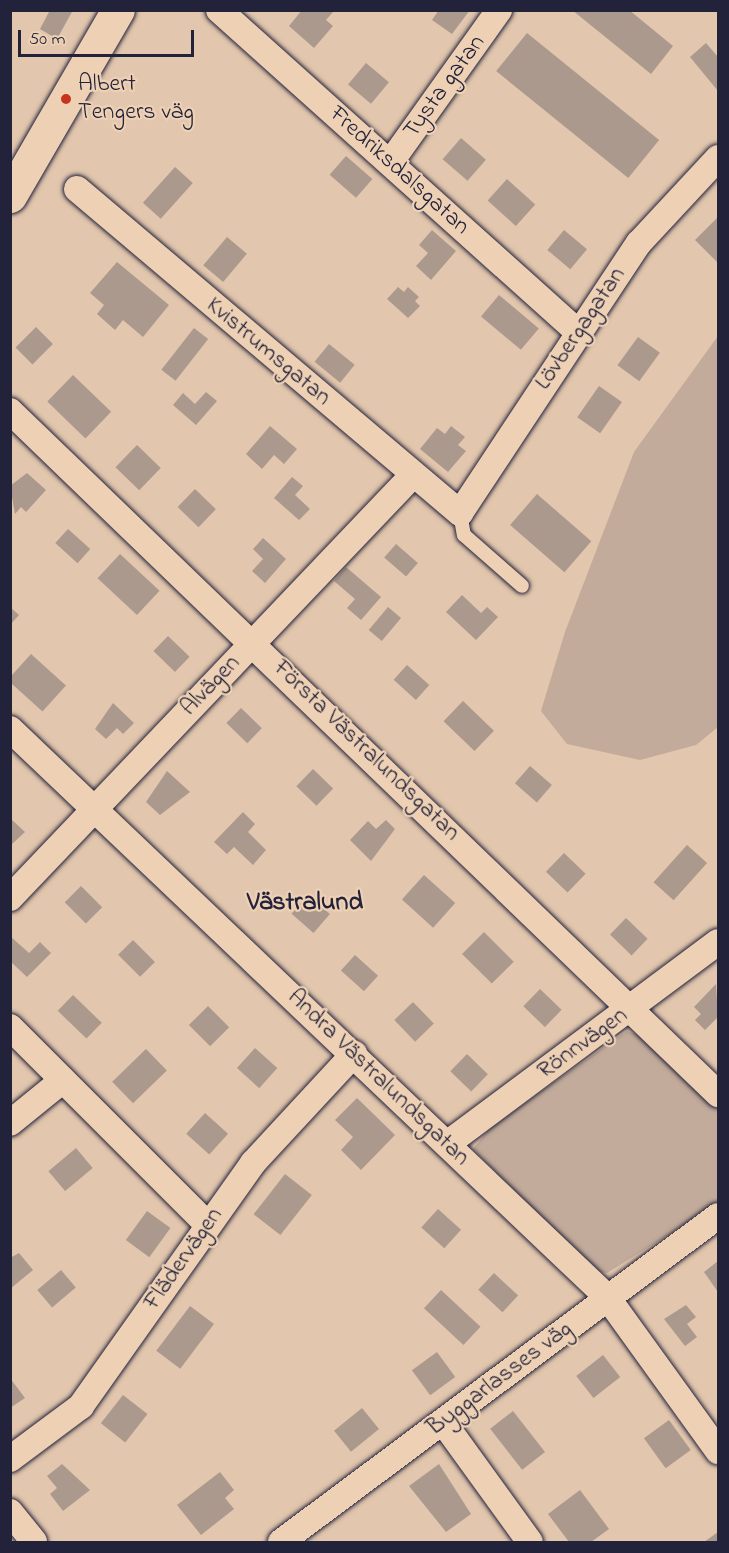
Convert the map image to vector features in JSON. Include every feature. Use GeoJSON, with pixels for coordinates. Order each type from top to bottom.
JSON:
{"type":"FeatureCollection","features":[{"type":"Feature","properties":{"kind":"main road"},"geometry":{"type":"LineString","coordinates":[[10,196],[118,10]]}},
{"type":"Feature","properties":{"kind":"street","name":"Fredriksdalsgatan"},"geometry":{"type":"LineString","coordinates":[[219,10],[578,332]]}},
{"type":"Feature","properties":{"kind":"street","name":"Tysta gatan"},"geometry":{"type":"LineString","coordinates":[[390,163],[499,10]]}},
{"type":"Feature","properties":{"kind":"street","name":"Lövbergagatan"},"geometry":{"type":"LineString","coordinates":[[460,513],[639,243],[718,158]]}},
{"type":"Feature","properties":{"kind":"street","name":"Kvistrumsgatan"},"geometry":{"type":"LineString","coordinates":[[76,189],[460,513]]}},
{"type":"Feature","properties":{"kind":"street","name":"Första Västralundsgatan"},"geometry":{"type":"LineString","coordinates":[[10,411],[632,1008],[718,1094]]}},
{"type":"Feature","properties":{"kind":"street","name":"Alvägen"},"geometry":{"type":"LineString","coordinates":[[10,897],[413,475]]}},
{"type":"Feature","properties":{"kind":"street","name":"Andra Västralundsgatan"},"geometry":{"type":"LineString","coordinates":[[10,729],[608,1298],[718,1451]]}},
{"type":"Feature","properties":{"kind":"street","name":"Rönnvägen"},"geometry":{"type":"LineString","coordinates":[[447,1144],[718,942]]}},
{"type":"Feature","properties":{"kind":"street"},"geometry":{"type":"LineString","coordinates":[[10,1027],[208,1225]]}},
{"type":"Feature","properties":{"kind":"street","name":"Flädervägen"},"geometry":{"type":"LineString","coordinates":[[10,1459],[81,1406],[253,1163],[354,1054]]}},
{"type":"Feature","properties":{"kind":"street"},"geometry":{"type":"LineString","coordinates":[[10,1123],[63,1080]]}},
{"type":"Feature","properties":{"kind":"street","name":"Byggarlasses väg"},"geometry":{"type":"LineString","coordinates":[[281,1542],[718,1216]]}},
{"type":"Feature","properties":{"kind":"street"},"geometry":{"type":"LineString","coordinates":[[443,1422],[530,1542]]}},
{"type":"Feature","properties":{"kind":"street"},"geometry":{"type":"LineString","coordinates":[[10,1512],[34,1542]]}},
{"type":"Feature","properties":{"kind":"lane"},"geometry":{"type":"LineString","coordinates":[[460,513],[464,535],[522,586]]}},
{"type":"Feature","properties":{"kind":"shaded area"},"geometry":{"type":"Polygon","coordinates":[[[718,336],[718,727],[696,745],[640,760],[567,744],[541,711],[565,632],[634,452],[718,336]]]}},
{"type":"Feature","properties":{"kind":"shaded area"},"geometry":{"type":"Polygon","coordinates":[[[627,1031],[643,1037],[718,1110],[718,1204],[607,1273],[594,1271],[473,1149],[490,1128],[627,1031]]]}},
{"type":"Feature","properties":{"kind":"building"},"geometry":{"type":"Polygon","coordinates":[[[50,10],[73,10],[57,39],[40,29],[50,10]]]}},
{"type":"Feature","properties":{"kind":"building"},"geometry":{"type":"Polygon","coordinates":[[[302,10],[333,12],[326,20],[333,26],[314,48],[289,26],[302,10]]]}},
{"type":"Feature","properties":{"kind":"building"},"geometry":{"type":"Polygon","coordinates":[[[439,10],[470,10],[452,34],[432,20],[439,10]]]}},
{"type":"Feature","properties":{"kind":"building"},"geometry":{"type":"Polygon","coordinates":[[[572,10],[629,10],[673,46],[651,74],[572,10]]]}},
{"type":"Feature","properties":{"kind":"building"},"geometry":{"type":"Polygon","coordinates":[[[527,33],[659,140],[628,178],[496,71],[527,33]]]}},
{"type":"Feature","properties":{"kind":"building"},"geometry":{"type":"Polygon","coordinates":[[[706,43],[718,57],[718,91],[690,57],[706,43]]]}},
{"type":"Feature","properties":{"kind":"building"},"geometry":{"type":"Polygon","coordinates":[[[366,63],[389,82],[371,104],[348,84],[366,63]]]}},
{"type":"Feature","properties":{"kind":"building"},"geometry":{"type":"Polygon","coordinates":[[[461,138],[486,160],[468,181],[443,159],[461,138]]]}},
{"type":"Feature","properties":{"kind":"building"},"geometry":{"type":"Polygon","coordinates":[[[346,156],[372,179],[356,198],[330,175],[346,156]]]}},
{"type":"Feature","properties":{"kind":"building"},"geometry":{"type":"Polygon","coordinates":[[[175,167],[193,183],[161,219],[143,203],[175,167]]]}},
{"type":"Feature","properties":{"kind":"building"},"geometry":{"type":"Polygon","coordinates":[[[507,179],[535,204],[516,226],[488,201],[507,179]]]}},
{"type":"Feature","properties":{"kind":"building"},"geometry":{"type":"Polygon","coordinates":[[[718,217],[718,260],[717,262],[695,240],[718,217]]]}},
{"type":"Feature","properties":{"kind":"building"},"geometry":{"type":"Polygon","coordinates":[[[432,230],[456,251],[431,280],[416,266],[428,253],[419,245],[432,230]]]}},
{"type":"Feature","properties":{"kind":"building"},"geometry":{"type":"Polygon","coordinates":[[[564,230],[587,249],[570,269],[547,250],[564,230]]]}},
{"type":"Feature","properties":{"kind":"building"},"geometry":{"type":"Polygon","coordinates":[[[227,237],[247,254],[223,282],[203,265],[227,237]]]}},
{"type":"Feature","properties":{"kind":"building"},"geometry":{"type":"Polygon","coordinates":[[[117,262],[169,305],[143,337],[123,320],[115,330],[97,314],[104,305],[90,293],[117,262]]]}},
{"type":"Feature","properties":{"kind":"building"},"geometry":{"type":"Polygon","coordinates":[[[398,287],[404,292],[408,287],[419,297],[415,301],[420,306],[408,318],[387,299],[398,287]]]}},
{"type":"Feature","properties":{"kind":"building"},"geometry":{"type":"Polygon","coordinates":[[[499,295],[539,328],[521,350],[481,316],[499,295]]]}},
{"type":"Feature","properties":{"kind":"building"},"geometry":{"type":"Polygon","coordinates":[[[36,327],[53,344],[32,364],[15,348],[36,327]]]}},
{"type":"Feature","properties":{"kind":"building"},"geometry":{"type":"Polygon","coordinates":[[[194,328],[208,339],[176,381],[161,370],[194,328]]]}},
{"type":"Feature","properties":{"kind":"building"},"geometry":{"type":"Polygon","coordinates":[[[638,337],[660,353],[639,381],[617,365],[638,337]]]}},
{"type":"Feature","properties":{"kind":"building"},"geometry":{"type":"Polygon","coordinates":[[[329,344],[355,365],[340,383],[315,362],[329,344]]]}},
{"type":"Feature","properties":{"kind":"building"},"geometry":{"type":"Polygon","coordinates":[[[73,375],[111,412],[85,438],[47,402],[73,375]]]}},
{"type":"Feature","properties":{"kind":"building"},"geometry":{"type":"Polygon","coordinates":[[[599,386],[622,402],[600,433],[577,417],[599,386]]]}},
{"type":"Feature","properties":{"kind":"building"},"geometry":{"type":"Polygon","coordinates":[[[206,392],[217,401],[196,425],[173,405],[183,393],[195,404],[206,392]]]}},
{"type":"Feature","properties":{"kind":"building"},"geometry":{"type":"Polygon","coordinates":[[[270,426],[297,449],[284,464],[274,455],[262,469],[246,454],[270,426]]]}},
{"type":"Feature","properties":{"kind":"building"},"geometry":{"type":"Polygon","coordinates":[[[451,426],[465,437],[458,445],[466,451],[448,472],[420,449],[437,428],[445,434],[451,426]]]}},
{"type":"Feature","properties":{"kind":"building"},"geometry":{"type":"Polygon","coordinates":[[[137,445],[161,468],[139,490],[115,467],[137,445]]]}},
{"type":"Feature","properties":{"kind":"building"},"geometry":{"type":"Polygon","coordinates":[[[27,473],[46,490],[26,512],[21,507],[15,514],[10,486],[27,473]]]}},
{"type":"Feature","properties":{"kind":"building"},"geometry":{"type":"Polygon","coordinates":[[[292,477],[303,486],[295,495],[310,509],[299,520],[274,498],[292,477]]]}},
{"type":"Feature","properties":{"kind":"building"},"geometry":{"type":"Polygon","coordinates":[[[195,489],[216,509],[198,527],[178,507],[195,489]]]}},
{"type":"Feature","properties":{"kind":"building"},"geometry":{"type":"Polygon","coordinates":[[[537,494],[591,541],[564,572],[510,525],[537,494]]]}},
{"type":"Feature","properties":{"kind":"building"},"geometry":{"type":"Polygon","coordinates":[[[68,529],[90,549],[78,563],[55,543],[68,529]]]}},
{"type":"Feature","properties":{"kind":"building"},"geometry":{"type":"Polygon","coordinates":[[[263,538],[286,559],[265,583],[252,571],[263,559],[253,549],[263,538]]]}},
{"type":"Feature","properties":{"kind":"building"},"geometry":{"type":"Polygon","coordinates":[[[396,544],[418,563],[406,577],[384,558],[396,544]]]}},
{"type":"Feature","properties":{"kind":"building"},"geometry":{"type":"Polygon","coordinates":[[[120,554],[159,591],[137,615],[97,578],[120,554]]]}},
{"type":"Feature","properties":{"kind":"building"},"geometry":{"type":"Polygon","coordinates":[[[346,567],[381,597],[361,620],[347,608],[355,599],[334,581],[346,567]]]}},
{"type":"Feature","properties":{"kind":"building"},"geometry":{"type":"Polygon","coordinates":[[[462,595],[481,613],[487,607],[498,617],[476,640],[446,612],[462,595]]]}},
{"type":"Feature","properties":{"kind":"building"},"geometry":{"type":"Polygon","coordinates":[[[10,607],[19,615],[10,625],[10,607]]]}},
{"type":"Feature","properties":{"kind":"building"},"geometry":{"type":"Polygon","coordinates":[[[388,607],[401,618],[382,641],[369,630],[388,607]]]}},
{"type":"Feature","properties":{"kind":"building"},"geometry":{"type":"Polygon","coordinates":[[[168,636],[190,657],[175,672],[153,651],[168,636]]]}},
{"type":"Feature","properties":{"kind":"building"},"geometry":{"type":"Polygon","coordinates":[[[31,654],[66,685],[43,711],[10,682],[10,677],[31,654]]]}},
{"type":"Feature","properties":{"kind":"building"},"geometry":{"type":"Polygon","coordinates":[[[407,665],[429,685],[416,700],[394,680],[407,665]]]}},
{"type":"Feature","properties":{"kind":"building"},"geometry":{"type":"Polygon","coordinates":[[[463,701],[494,731],[474,751],[444,721],[463,701]]]}},
{"type":"Feature","properties":{"kind":"building"},"geometry":{"type":"Polygon","coordinates":[[[113,703],[134,723],[123,734],[117,728],[106,739],[95,729],[113,703]]]}},
{"type":"Feature","properties":{"kind":"building"},"geometry":{"type":"Polygon","coordinates":[[[241,708],[262,728],[247,743],[226,723],[241,708]]]}},
{"type":"Feature","properties":{"kind":"building"},"geometry":{"type":"Polygon","coordinates":[[[530,766],[552,785],[537,802],[515,783],[530,766]]]}},
{"type":"Feature","properties":{"kind":"building"},"geometry":{"type":"Polygon","coordinates":[[[313,769],[333,788],[316,806],[296,786],[313,769]]]}},
{"type":"Feature","properties":{"kind":"building"},"geometry":{"type":"Polygon","coordinates":[[[167,771],[190,792],[160,815],[146,802],[167,771]]]}},
{"type":"Feature","properties":{"kind":"building"},"geometry":{"type":"Polygon","coordinates":[[[243,812],[255,824],[248,832],[266,850],[253,865],[234,847],[227,854],[214,842],[243,812]]]}},
{"type":"Feature","properties":{"kind":"building"},"geometry":{"type":"Polygon","coordinates":[[[10,818],[25,832],[10,846],[10,818]]]}},
{"type":"Feature","properties":{"kind":"building"},"geometry":{"type":"Polygon","coordinates":[[[386,820],[395,829],[371,861],[350,840],[368,821],[376,829],[386,820]]]}},
{"type":"Feature","properties":{"kind":"building"},"geometry":{"type":"Polygon","coordinates":[[[687,845],[707,863],[674,900],[654,882],[687,845]]]}},
{"type":"Feature","properties":{"kind":"building"},"geometry":{"type":"Polygon","coordinates":[[[564,853],[586,874],[568,893],[546,872],[564,853]]]}},
{"type":"Feature","properties":{"kind":"building"},"geometry":{"type":"Polygon","coordinates":[[[424,875],[455,903],[433,928],[402,900],[424,875]]]}},
{"type":"Feature","properties":{"kind":"building"},"geometry":{"type":"Polygon","coordinates":[[[81,886],[102,907],[86,923],[65,902],[81,886]]]}},
{"type":"Feature","properties":{"kind":"building"},"geometry":{"type":"Polygon","coordinates":[[[308,895],[330,914],[313,933],[292,914],[308,895]]]}},
{"type":"Feature","properties":{"kind":"building"},"geometry":{"type":"Polygon","coordinates":[[[626,918],[648,939],[632,955],[610,935],[626,918]]]}},
{"type":"Feature","properties":{"kind":"building"},"geometry":{"type":"Polygon","coordinates":[[[484,932],[514,962],[492,984],[462,954],[484,932]]]}},
{"type":"Feature","properties":{"kind":"building"},"geometry":{"type":"Polygon","coordinates":[[[10,936],[29,953],[40,942],[51,953],[27,977],[10,961],[10,936]]]}},
{"type":"Feature","properties":{"kind":"building"},"geometry":{"type":"Polygon","coordinates":[[[133,940],[155,962],[140,977],[118,955],[133,940]]]}},
{"type":"Feature","properties":{"kind":"building"},"geometry":{"type":"Polygon","coordinates":[[[355,955],[378,976],[364,991],[341,971],[355,955]]]}},
{"type":"Feature","properties":{"kind":"building"},"geometry":{"type":"Polygon","coordinates":[[[716,984],[718,1017],[705,1030],[695,1020],[701,1014],[694,1007],[716,984]]]}},
{"type":"Feature","properties":{"kind":"building"},"geometry":{"type":"Polygon","coordinates":[[[540,989],[562,1010],[545,1027],[523,1006],[540,989]]]}},
{"type":"Feature","properties":{"kind":"building"},"geometry":{"type":"Polygon","coordinates":[[[73,995],[102,1023],[86,1039],[58,1011],[73,995]]]}},
{"type":"Feature","properties":{"kind":"building"},"geometry":{"type":"Polygon","coordinates":[[[413,1002],[434,1024],[415,1042],[394,1020],[413,1002]]]}},
{"type":"Feature","properties":{"kind":"building"},"geometry":{"type":"Polygon","coordinates":[[[208,1006],[229,1027],[210,1046],[189,1025],[208,1006]]]}},
{"type":"Feature","properties":{"kind":"building"},"geometry":{"type":"Polygon","coordinates":[[[255,1048],[277,1068],[259,1088],[237,1068],[255,1048]]]}},
{"type":"Feature","properties":{"kind":"building"},"geometry":{"type":"Polygon","coordinates":[[[146,1049],[167,1071],[133,1103],[112,1082],[146,1049]]]}},
{"type":"Feature","properties":{"kind":"building"},"geometry":{"type":"Polygon","coordinates":[[[467,1054],[488,1074],[471,1091],[450,1071],[467,1054]]]}},
{"type":"Feature","properties":{"kind":"building"},"geometry":{"type":"Polygon","coordinates":[[[357,1098],[395,1135],[361,1170],[341,1150],[353,1137],[335,1120],[357,1098]]]}},
{"type":"Feature","properties":{"kind":"building"},"geometry":{"type":"Polygon","coordinates":[[[205,1113],[228,1134],[209,1155],[186,1134],[205,1113]]]}},
{"type":"Feature","properties":{"kind":"building"},"geometry":{"type":"Polygon","coordinates":[[[76,1148],[93,1168],[65,1191],[48,1171],[76,1148]]]}},
{"type":"Feature","properties":{"kind":"building"},"geometry":{"type":"Polygon","coordinates":[[[285,1174],[312,1195],[280,1235],[254,1214],[285,1174]]]}},
{"type":"Feature","properties":{"kind":"building"},"geometry":{"type":"Polygon","coordinates":[[[438,1209],[461,1230],[444,1248],[421,1228],[438,1209]]]}},
{"type":"Feature","properties":{"kind":"building"},"geometry":{"type":"Polygon","coordinates":[[[147,1211],[170,1228],[149,1257],[126,1240],[147,1211]]]}},
{"type":"Feature","properties":{"kind":"building"},"geometry":{"type":"Polygon","coordinates":[[[19,1253],[33,1270],[10,1289],[10,1258],[19,1253]]]}},
{"type":"Feature","properties":{"kind":"building"},"geometry":{"type":"Polygon","coordinates":[[[718,1261],[718,1292],[704,1272],[718,1261]]]}},
{"type":"Feature","properties":{"kind":"building"},"geometry":{"type":"Polygon","coordinates":[[[61,1270],[76,1288],[52,1308],[37,1290],[61,1270]]]}},
{"type":"Feature","properties":{"kind":"building"},"geometry":{"type":"Polygon","coordinates":[[[494,1273],[518,1296],[502,1312],[478,1290],[494,1273]]]}},
{"type":"Feature","properties":{"kind":"building"},"geometry":{"type":"Polygon","coordinates":[[[441,1290],[480,1327],[463,1345],[424,1308],[441,1290]]]}},
{"type":"Feature","properties":{"kind":"building"},"geometry":{"type":"Polygon","coordinates":[[[686,1305],[696,1317],[687,1324],[697,1337],[685,1346],[664,1319],[686,1305]]]}},
{"type":"Feature","properties":{"kind":"building"},"geometry":{"type":"Polygon","coordinates":[[[190,1306],[214,1324],[180,1369],[156,1351],[190,1306]]]}},
{"type":"Feature","properties":{"kind":"building"},"geometry":{"type":"Polygon","coordinates":[[[437,1352],[455,1377],[430,1395],[412,1370],[437,1352]]]}},
{"type":"Feature","properties":{"kind":"building"},"geometry":{"type":"Polygon","coordinates":[[[603,1355],[620,1377],[593,1398],[576,1376],[603,1355]]]}},
{"type":"Feature","properties":{"kind":"building"},"geometry":{"type":"Polygon","coordinates":[[[10,1378],[25,1398],[10,1408],[10,1378]]]}},
{"type":"Feature","properties":{"kind":"building"},"geometry":{"type":"Polygon","coordinates":[[[123,1395],[147,1414],[125,1442],[101,1423],[123,1395]]]}},
{"type":"Feature","properties":{"kind":"building"},"geometry":{"type":"Polygon","coordinates":[[[362,1408],[379,1429],[351,1452],[334,1431],[362,1408]]]}},
{"type":"Feature","properties":{"kind":"building"},"geometry":{"type":"Polygon","coordinates":[[[513,1411],[545,1452],[522,1470],[490,1429],[513,1411]]]}},
{"type":"Feature","properties":{"kind":"building"},"geometry":{"type":"Polygon","coordinates":[[[669,1420],[691,1450],[666,1468],[644,1438],[669,1420]]]}},
{"type":"Feature","properties":{"kind":"building"},"geometry":{"type":"Polygon","coordinates":[[[62,1464],[90,1490],[63,1511],[50,1494],[57,1488],[47,1476],[62,1464]]]}},
{"type":"Feature","properties":{"kind":"building"},"geometry":{"type":"Polygon","coordinates":[[[439,1464],[471,1514],[446,1532],[409,1486],[439,1464]]]}},
{"type":"Feature","properties":{"kind":"building"},"geometry":{"type":"Polygon","coordinates":[[[220,1472],[234,1490],[225,1498],[234,1509],[201,1535],[177,1505],[220,1472]]]}},
{"type":"Feature","properties":{"kind":"building"},"geometry":{"type":"Polygon","coordinates":[[[580,1490],[609,1529],[591,1542],[569,1542],[548,1514],[580,1490]]]}},
{"type":"Feature","properties":{"kind":"building"},"geometry":{"type":"Polygon","coordinates":[[[718,1532],[718,1542],[704,1542],[718,1532]]]}},
{"type":"Feature","properties":{"kind":"place","name":"Albert Tengers väg"},"geometry":{"type":"Point","coordinates":[66,99]}},
{"type":"Feature","properties":{"kind":"district","name":"Västralund"},"geometry":{"type":"Point","coordinates":[305,904]}}]}
